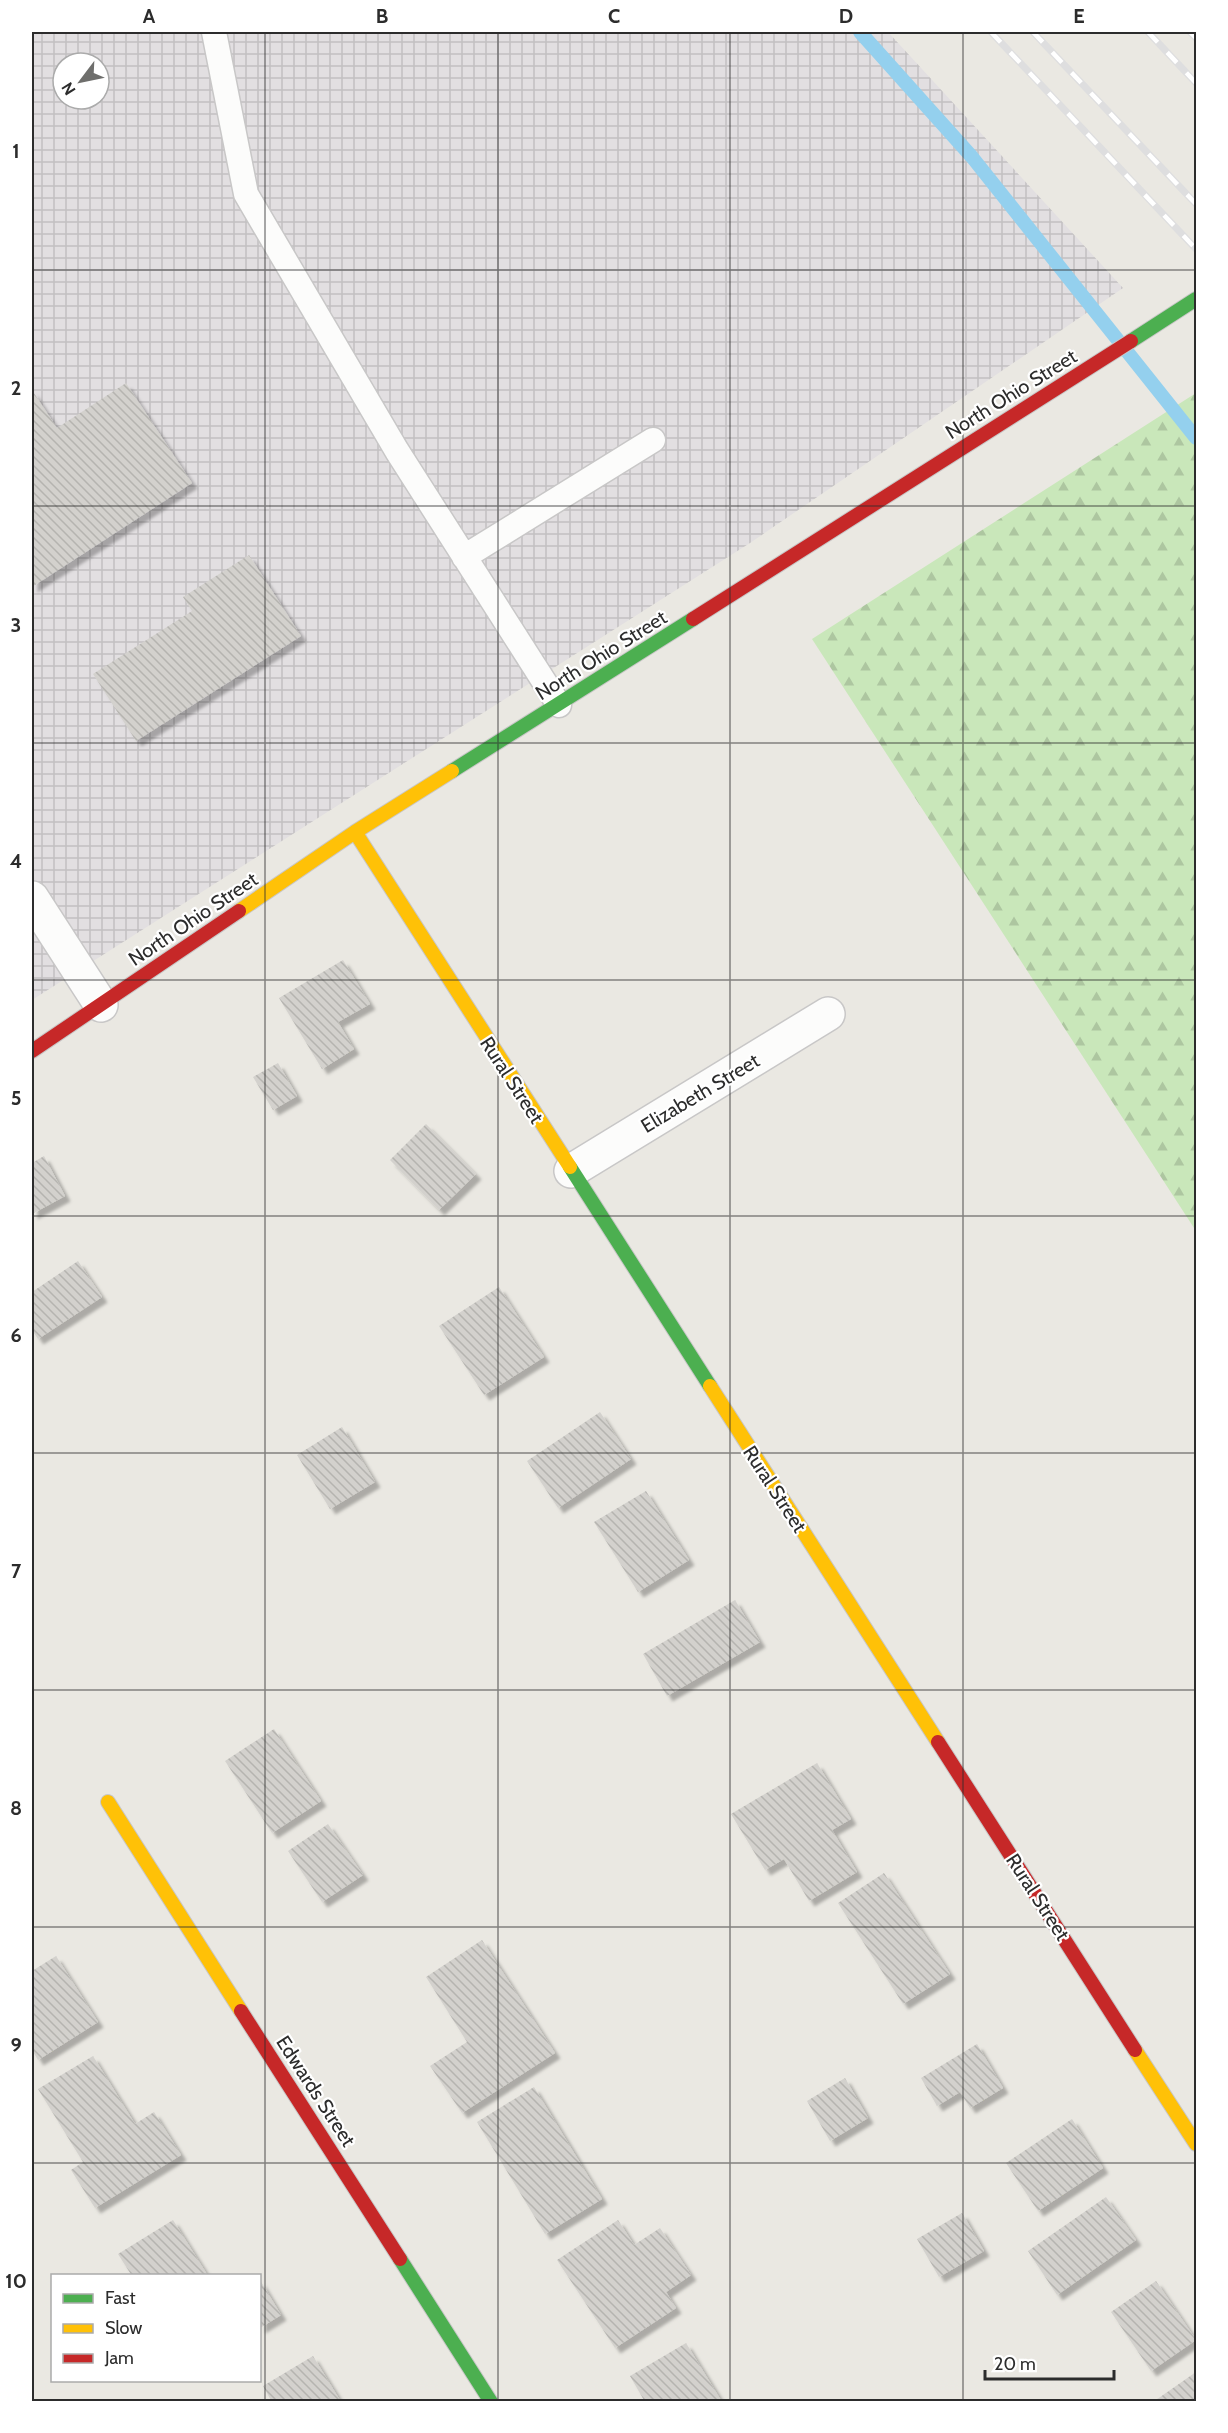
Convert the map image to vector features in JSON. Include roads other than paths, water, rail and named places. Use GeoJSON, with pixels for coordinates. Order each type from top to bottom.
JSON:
{"type":"FeatureCollection","features":[{"type":"Feature","properties":{"kind":"street","name":"North Ohio Street"},"geometry":{"type":"LineString","coordinates":[[32,1051],[355,832],[559,705],[1197,299]]}},
{"type":"Feature","properties":{"kind":"street","name":"Rural Street"},"geometry":{"type":"LineString","coordinates":[[355,832],[1197,2144]]}},
{"type":"Feature","properties":{"kind":"street"},"geometry":{"type":"LineString","coordinates":[[32,898],[101,1005]]}},
{"type":"Feature","properties":{"kind":"street","name":"Elizabeth Street"},"geometry":{"type":"LineString","coordinates":[[571,1171],[828,1014]]}},
{"type":"Feature","properties":{"kind":"street","name":"Edwards Street"},"geometry":{"type":"LineString","coordinates":[[108,1802],[491,2402]]}},
{"type":"Feature","properties":{"kind":"lane"},"geometry":{"type":"LineString","coordinates":[[214,32],[246,194],[397,451],[559,705]]}},
{"type":"Feature","properties":{"kind":"lane"},"geometry":{"type":"LineString","coordinates":[[464,557],[653,440]]}},
{"type":"Feature","properties":{"kind":"waterway"},"geometry":{"type":"LineString","coordinates":[[860,32],[972,157],[1196,438]]}},
{"type":"Feature","properties":{"kind":"railway"},"geometry":{"type":"LineString","coordinates":[[991,32],[1196,249]]}},
{"type":"Feature","properties":{"kind":"railway"},"geometry":{"type":"LineString","coordinates":[[1033,32],[1196,204]]}},
{"type":"Feature","properties":{"kind":"railway"},"geometry":{"type":"LineString","coordinates":[[1148,32],[1196,83]]}},
{"type":"Feature","properties":{"kind":"railway"},"geometry":{"type":"LineString","coordinates":[[1190,32],[1196,38]]}}]}
